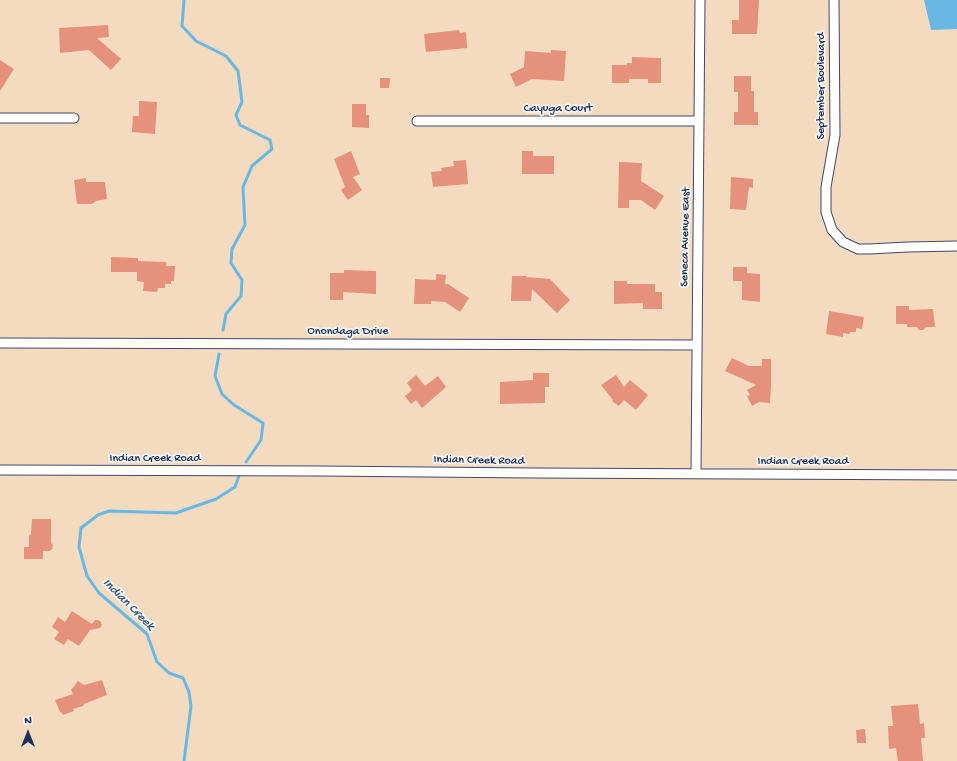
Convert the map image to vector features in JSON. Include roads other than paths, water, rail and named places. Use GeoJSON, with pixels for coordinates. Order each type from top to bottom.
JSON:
{"type":"FeatureCollection","features":[{"type":"Feature","properties":{"kind":"street","name":"Seneca Avenue East"},"geometry":{"type":"LineString","coordinates":[[696,474],[700,0]]}},
{"type":"Feature","properties":{"kind":"street","name":"September Boulevard"},"geometry":{"type":"LineString","coordinates":[[834,0],[835,135],[826,187],[826,212],[828,222],[832,230],[843,242],[858,249],[869,250],[908,246],[957,246]]}},
{"type":"Feature","properties":{"kind":"street"},"geometry":{"type":"LineString","coordinates":[[0,118],[74,118]]}},
{"type":"Feature","properties":{"kind":"street","name":"Cayuga Court"},"geometry":{"type":"LineString","coordinates":[[417,121],[699,121]]}},
{"type":"Feature","properties":{"kind":"street","name":"Onondaga Drive"},"geometry":{"type":"LineString","coordinates":[[0,343],[696,345]]}},
{"type":"Feature","properties":{"kind":"street","name":"Indian Creek Road"},"geometry":{"type":"LineString","coordinates":[[0,470],[957,475]]}},
{"type":"Feature","properties":{"kind":"water"},"geometry":{"type":"Polygon","coordinates":[[[924,0],[957,0],[957,29],[931,30],[924,0]]]}},
{"type":"Feature","properties":{"kind":"waterway","name":"Indian Creek"},"geometry":{"type":"LineString","coordinates":[[184,0],[182,26],[196,41],[226,56],[238,71],[242,102],[236,115],[240,125],[270,140],[272,149],[252,166],[243,187],[245,225],[232,249],[231,263],[242,280],[241,296],[226,314],[223,330]]}},
{"type":"Feature","properties":{"kind":"waterway","name":"Indian Creek"},"geometry":{"type":"LineString","coordinates":[[219,354],[215,376],[222,394],[234,405],[263,423],[261,440],[246,462]]}},
{"type":"Feature","properties":{"kind":"waterway","name":"Indian Creek"},"geometry":{"type":"LineString","coordinates":[[184,761],[191,706],[189,692],[183,678],[169,673],[157,662],[147,634],[99,593],[87,576],[79,547],[81,528],[98,515],[109,511],[176,513],[216,499],[235,487],[239,476]]}}]}
